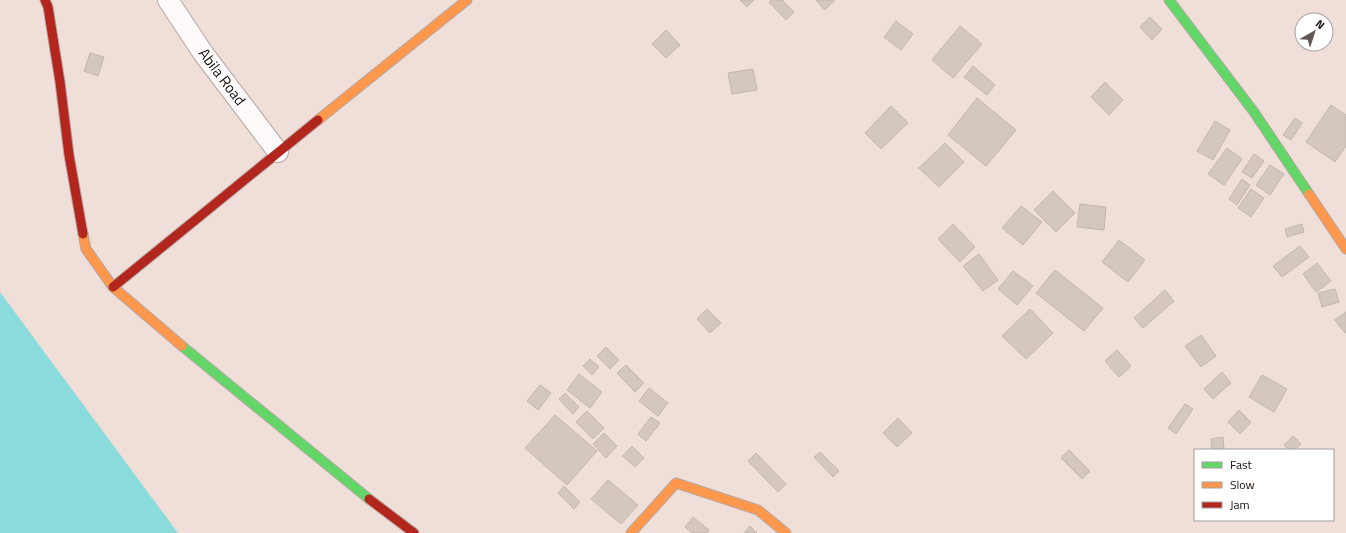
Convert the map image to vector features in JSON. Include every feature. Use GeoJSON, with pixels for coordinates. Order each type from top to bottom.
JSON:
{"type":"FeatureCollection","features":[{"type":"Feature","properties":{"kind":"street"},"geometry":{"type":"LineString","coordinates":[[45,0],[49,14],[60,82],[69,155],[86,249],[113,287],[154,323],[366,497],[414,533]]}},
{"type":"Feature","properties":{"kind":"street","name":"Abila Road"},"geometry":{"type":"LineString","coordinates":[[168,0],[203,53],[278,152]]}},
{"type":"Feature","properties":{"kind":"street"},"geometry":{"type":"LineString","coordinates":[[113,287],[467,0]]}},
{"type":"Feature","properties":{"kind":"street"},"geometry":{"type":"LineString","coordinates":[[1169,0],[1254,112],[1346,249]]}},
{"type":"Feature","properties":{"kind":"street"},"geometry":{"type":"LineString","coordinates":[[631,533],[676,484],[758,510],[786,533]]}},
{"type":"Feature","properties":{"kind":"water"},"geometry":{"type":"Polygon","coordinates":[[[0,292],[178,533],[0,533],[0,292]]]}},
{"type":"Feature","properties":{"kind":"building"},"geometry":{"type":"Polygon","coordinates":[[[740,0],[754,0],[747,7],[740,0]]]}},
{"type":"Feature","properties":{"kind":"building"},"geometry":{"type":"Polygon","coordinates":[[[771,0],[782,0],[794,12],[786,20],[769,2],[771,0]]]}},
{"type":"Feature","properties":{"kind":"building"},"geometry":{"type":"Polygon","coordinates":[[[816,0],[835,0],[825,10],[816,0]]]}},
{"type":"Feature","properties":{"kind":"building"},"geometry":{"type":"Polygon","coordinates":[[[1150,17],[1162,29],[1152,40],[1140,27],[1150,17]]]}},
{"type":"Feature","properties":{"kind":"building"},"geometry":{"type":"Polygon","coordinates":[[[896,21],[913,34],[901,50],[884,37],[896,21]]]}},
{"type":"Feature","properties":{"kind":"building"},"geometry":{"type":"Polygon","coordinates":[[[960,26],[982,44],[953,78],[932,60],[960,26]]]}},
{"type":"Feature","properties":{"kind":"building"},"geometry":{"type":"Polygon","coordinates":[[[666,30],[680,45],[666,58],[652,44],[666,30]]]}},
{"type":"Feature","properties":{"kind":"building"},"geometry":{"type":"Polygon","coordinates":[[[90,53],[104,57],[98,76],[84,71],[90,53]]]}},
{"type":"Feature","properties":{"kind":"building"},"geometry":{"type":"Polygon","coordinates":[[[973,66],[995,85],[987,95],[964,77],[973,66]]]}},
{"type":"Feature","properties":{"kind":"building"},"geometry":{"type":"Polygon","coordinates":[[[753,69],[757,90],[732,94],[728,73],[753,69]]]}},
{"type":"Feature","properties":{"kind":"building"},"geometry":{"type":"Polygon","coordinates":[[[1105,82],[1123,100],[1109,115],[1091,97],[1105,82]]]}},
{"type":"Feature","properties":{"kind":"building"},"geometry":{"type":"Polygon","coordinates":[[[977,98],[1016,130],[986,166],[948,135],[977,98]]]}},
{"type":"Feature","properties":{"kind":"building"},"geometry":{"type":"Polygon","coordinates":[[[1331,105],[1346,115],[1346,146],[1335,162],[1306,142],[1331,105]]]}},
{"type":"Feature","properties":{"kind":"building"},"geometry":{"type":"Polygon","coordinates":[[[891,106],[908,123],[881,149],[865,133],[891,106]]]}},
{"type":"Feature","properties":{"kind":"building"},"geometry":{"type":"Polygon","coordinates":[[[1295,118],[1302,123],[1291,140],[1283,135],[1295,118]]]}},
{"type":"Feature","properties":{"kind":"building"},"geometry":{"type":"Polygon","coordinates":[[[1215,121],[1230,130],[1213,160],[1197,151],[1215,121]]]}},
{"type":"Feature","properties":{"kind":"building"},"geometry":{"type":"Polygon","coordinates":[[[945,143],[964,162],[939,187],[919,168],[945,143]]]}},
{"type":"Feature","properties":{"kind":"building"},"geometry":{"type":"Polygon","coordinates":[[[1227,148],[1242,159],[1224,185],[1208,174],[1227,148]]]}},
{"type":"Feature","properties":{"kind":"building"},"geometry":{"type":"Polygon","coordinates":[[[1254,154],[1264,161],[1252,178],[1242,172],[1254,154]]]}},
{"type":"Feature","properties":{"kind":"building"},"geometry":{"type":"Polygon","coordinates":[[[1270,165],[1284,174],[1270,195],[1256,185],[1270,165]]]}},
{"type":"Feature","properties":{"kind":"building"},"geometry":{"type":"Polygon","coordinates":[[[1242,179],[1250,185],[1237,205],[1229,199],[1242,179]]]}},
{"type":"Feature","properties":{"kind":"building"},"geometry":{"type":"Polygon","coordinates":[[[1251,189],[1264,198],[1251,217],[1238,208],[1251,189]]]}},
{"type":"Feature","properties":{"kind":"building"},"geometry":{"type":"Polygon","coordinates":[[[1053,191],[1075,213],[1056,232],[1034,210],[1053,191]]]}},
{"type":"Feature","properties":{"kind":"building"},"geometry":{"type":"Polygon","coordinates":[[[1080,204],[1106,207],[1104,230],[1077,227],[1080,204]]]}},
{"type":"Feature","properties":{"kind":"building"},"geometry":{"type":"Polygon","coordinates":[[[1021,206],[1042,222],[1023,245],[1002,228],[1021,206]]]}},
{"type":"Feature","properties":{"kind":"building"},"geometry":{"type":"Polygon","coordinates":[[[953,224],[975,247],[960,262],[938,239],[953,224]]]}},
{"type":"Feature","properties":{"kind":"building"},"geometry":{"type":"Polygon","coordinates":[[[1302,224],[1304,232],[1287,237],[1285,229],[1302,224]]]}},
{"type":"Feature","properties":{"kind":"building"},"geometry":{"type":"Polygon","coordinates":[[[1119,240],[1145,260],[1128,282],[1102,262],[1119,240]]]}},
{"type":"Feature","properties":{"kind":"building"},"geometry":{"type":"Polygon","coordinates":[[[1300,246],[1309,257],[1282,277],[1273,266],[1300,246]]]}},
{"type":"Feature","properties":{"kind":"building"},"geometry":{"type":"Polygon","coordinates":[[[979,254],[998,280],[983,291],[963,266],[979,254]]]}},
{"type":"Feature","properties":{"kind":"building"},"geometry":{"type":"Polygon","coordinates":[[[1317,263],[1331,281],[1316,292],[1303,274],[1317,263]]]}},
{"type":"Feature","properties":{"kind":"building"},"geometry":{"type":"Polygon","coordinates":[[[1055,270],[1103,308],[1084,331],[1036,293],[1055,270]]]}},
{"type":"Feature","properties":{"kind":"building"},"geometry":{"type":"Polygon","coordinates":[[[1013,271],[1033,286],[1017,305],[998,289],[1013,271]]]}},
{"type":"Feature","properties":{"kind":"building"},"geometry":{"type":"Polygon","coordinates":[[[1335,289],[1339,302],[1322,307],[1318,293],[1335,289]]]}},
{"type":"Feature","properties":{"kind":"building"},"geometry":{"type":"Polygon","coordinates":[[[1165,290],[1174,301],[1143,328],[1134,318],[1165,290]]]}},
{"type":"Feature","properties":{"kind":"building"},"geometry":{"type":"Polygon","coordinates":[[[707,309],[721,323],[710,333],[697,319],[707,309]]]}},
{"type":"Feature","properties":{"kind":"building"},"geometry":{"type":"Polygon","coordinates":[[[1030,309],[1053,333],[1026,359],[1002,336],[1030,309]]]}},
{"type":"Feature","properties":{"kind":"building"},"geometry":{"type":"Polygon","coordinates":[[[1346,312],[1346,332],[1345,333],[1335,320],[1346,312]]]}},
{"type":"Feature","properties":{"kind":"building"},"geometry":{"type":"Polygon","coordinates":[[[1201,335],[1216,356],[1201,367],[1185,346],[1201,335]]]}},
{"type":"Feature","properties":{"kind":"building"},"geometry":{"type":"Polygon","coordinates":[[[606,347],[619,360],[610,369],[597,356],[606,347]]]}},
{"type":"Feature","properties":{"kind":"building"},"geometry":{"type":"Polygon","coordinates":[[[1117,350],[1131,366],[1119,377],[1105,361],[1117,350]]]}},
{"type":"Feature","properties":{"kind":"building"},"geometry":{"type":"Polygon","coordinates":[[[590,359],[599,367],[592,375],[583,366],[590,359]]]}},
{"type":"Feature","properties":{"kind":"building"},"geometry":{"type":"Polygon","coordinates":[[[626,365],[644,383],[635,392],[617,373],[626,365]]]}},
{"type":"Feature","properties":{"kind":"building"},"geometry":{"type":"Polygon","coordinates":[[[1222,372],[1231,383],[1213,399],[1204,389],[1222,372]]]}},
{"type":"Feature","properties":{"kind":"building"},"geometry":{"type":"Polygon","coordinates":[[[579,374],[602,392],[590,408],[567,390],[579,374]]]}},
{"type":"Feature","properties":{"kind":"building"},"geometry":{"type":"Polygon","coordinates":[[[1262,375],[1287,389],[1274,412],[1249,397],[1262,375]]]}},
{"type":"Feature","properties":{"kind":"building"},"geometry":{"type":"Polygon","coordinates":[[[540,385],[551,393],[538,410],[527,401],[540,385]]]}},
{"type":"Feature","properties":{"kind":"building"},"geometry":{"type":"Polygon","coordinates":[[[649,388],[668,403],[658,416],[639,401],[649,388]]]}},
{"type":"Feature","properties":{"kind":"building"},"geometry":{"type":"Polygon","coordinates":[[[565,393],[579,407],[573,414],[559,399],[565,393]]]}},
{"type":"Feature","properties":{"kind":"building"},"geometry":{"type":"Polygon","coordinates":[[[1185,404],[1193,409],[1176,434],[1168,428],[1185,404]]]}},
{"type":"Feature","properties":{"kind":"building"},"geometry":{"type":"Polygon","coordinates":[[[1239,410],[1251,422],[1240,434],[1228,422],[1239,410]]]}},
{"type":"Feature","properties":{"kind":"building"},"geometry":{"type":"Polygon","coordinates":[[[587,411],[604,428],[593,439],[576,422],[587,411]]]}},
{"type":"Feature","properties":{"kind":"building"},"geometry":{"type":"Polygon","coordinates":[[[555,415],[597,451],[567,485],[525,448],[555,415]]]}},
{"type":"Feature","properties":{"kind":"building"},"geometry":{"type":"Polygon","coordinates":[[[651,417],[660,423],[646,441],[638,434],[651,417]]]}},
{"type":"Feature","properties":{"kind":"building"},"geometry":{"type":"Polygon","coordinates":[[[898,418],[912,433],[897,447],[883,433],[898,418]]]}},
{"type":"Feature","properties":{"kind":"building"},"geometry":{"type":"Polygon","coordinates":[[[604,433],[617,446],[606,458],[593,444],[604,433]]]}},
{"type":"Feature","properties":{"kind":"building"},"geometry":{"type":"Polygon","coordinates":[[[1293,436],[1301,444],[1295,449],[1288,449],[1284,445],[1293,436]]]}},
{"type":"Feature","properties":{"kind":"building"},"geometry":{"type":"Polygon","coordinates":[[[1223,437],[1224,449],[1212,449],[1211,439],[1223,437]]]}},
{"type":"Feature","properties":{"kind":"building"},"geometry":{"type":"Polygon","coordinates":[[[632,446],[644,458],[635,467],[623,456],[632,446]]]}},
{"type":"Feature","properties":{"kind":"building"},"geometry":{"type":"Polygon","coordinates":[[[1069,450],[1090,471],[1082,479],[1061,458],[1069,450]]]}},
{"type":"Feature","properties":{"kind":"building"},"geometry":{"type":"Polygon","coordinates":[[[820,452],[839,471],[833,477],[814,457],[820,452]]]}},
{"type":"Feature","properties":{"kind":"building"},"geometry":{"type":"Polygon","coordinates":[[[756,453],[786,484],[778,492],[748,461],[756,453]]]}},
{"type":"Feature","properties":{"kind":"building"},"geometry":{"type":"Polygon","coordinates":[[[608,480],[638,505],[621,524],[591,499],[608,480]]]}},
{"type":"Feature","properties":{"kind":"building"},"geometry":{"type":"Polygon","coordinates":[[[564,486],[580,502],[574,509],[558,493],[564,486]]]}},
{"type":"Feature","properties":{"kind":"building"},"geometry":{"type":"Polygon","coordinates":[[[693,517],[709,530],[707,533],[692,533],[685,527],[693,517]]]}},
{"type":"Feature","properties":{"kind":"building"},"geometry":{"type":"Polygon","coordinates":[[[750,526],[757,533],[744,533],[750,526]]]}},
{"type":"Feature","properties":{"kind":"traffic: fast"},"geometry":{"type":"LineString","coordinates":[[1169,0],[1254,112],[1309,194]]}},
{"type":"Feature","properties":{"kind":"traffic: fast"},"geometry":{"type":"LineString","coordinates":[[182,346],[369,499]]}},
{"type":"Feature","properties":{"kind":"traffic: slow"},"geometry":{"type":"LineString","coordinates":[[318,120],[467,0]]}},
{"type":"Feature","properties":{"kind":"traffic: slow"},"geometry":{"type":"LineString","coordinates":[[1309,194],[1346,249]]}},
{"type":"Feature","properties":{"kind":"traffic: slow"},"geometry":{"type":"LineString","coordinates":[[83,234],[86,249],[113,287],[182,346]]}},
{"type":"Feature","properties":{"kind":"traffic: slow"},"geometry":{"type":"LineString","coordinates":[[631,533],[676,483],[758,510],[786,533]]}},
{"type":"Feature","properties":{"kind":"traffic: jam"},"geometry":{"type":"LineString","coordinates":[[45,0],[48,7],[60,82],[69,155],[83,234]]}},
{"type":"Feature","properties":{"kind":"traffic: jam"},"geometry":{"type":"LineString","coordinates":[[113,287],[318,120]]}},
{"type":"Feature","properties":{"kind":"traffic: jam"},"geometry":{"type":"LineString","coordinates":[[369,499],[414,533]]}}]}
